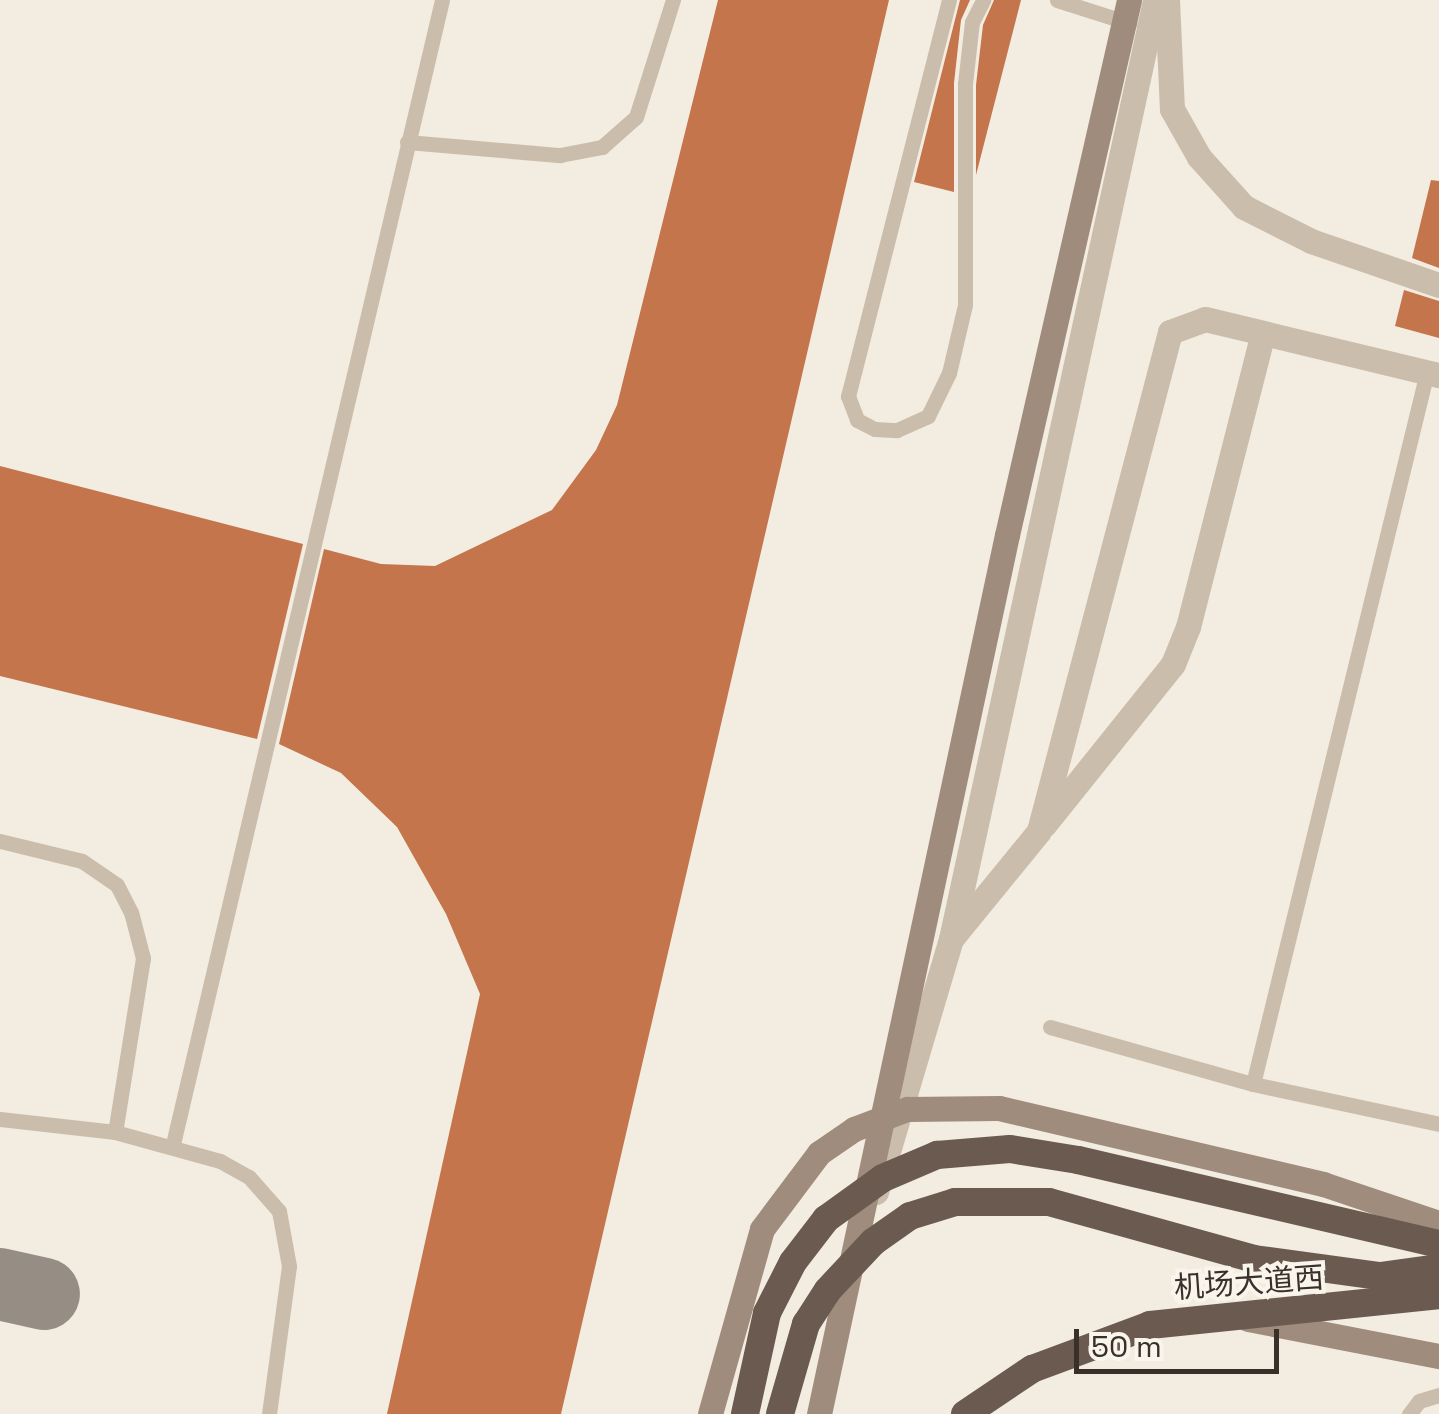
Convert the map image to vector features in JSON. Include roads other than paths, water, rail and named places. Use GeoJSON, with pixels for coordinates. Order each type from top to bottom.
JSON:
{"type":"FeatureCollection","features":[{"type":"Feature","properties":{"kind":"highway"},"geometry":{"type":"LineString","coordinates":[[745,1414],[767,1312],[793,1262],[826,1219],[883,1178],[937,1155],[1010,1150],[1078,1160],[1439,1244]]}},
{"type":"Feature","properties":{"kind":"highway"},"geometry":{"type":"LineString","coordinates":[[780,1414],[806,1324],[828,1290],[873,1242],[910,1216],[955,1202],[1049,1202],[1254,1259],[1380,1276],[1439,1268]]}},
{"type":"Feature","properties":{"kind":"highway","name":"机场大道西"},"geometry":{"type":"LineString","coordinates":[[966,1414],[1032,1369],[1094,1343],[1218,1313],[1329,1311],[1439,1295]]}},
{"type":"Feature","properties":{"kind":"main road"},"geometry":{"type":"LineString","coordinates":[[819,1414],[1008,535],[1129,0]]}},
{"type":"Feature","properties":{"kind":"main road"},"geometry":{"type":"LineString","coordinates":[[710,1414],[735,1312],[772,1214],[819,1154],[854,1129],[906,1109],[1000,1108],[1323,1184],[1439,1223]]}},
{"type":"Feature","properties":{"kind":"main road"},"geometry":{"type":"LineString","coordinates":[[1218,1313],[1439,1356]]}},
{"type":"Feature","properties":{"kind":"street"},"geometry":{"type":"LineString","coordinates":[[842,1302],[951,939],[1156,0]]}},
{"type":"Feature","properties":{"kind":"street"},"geometry":{"type":"LineString","coordinates":[[1168,0],[1172,109],[1199,157],[1244,207],[1311,241],[1439,285]]}},
{"type":"Feature","properties":{"kind":"street"},"geometry":{"type":"LineString","coordinates":[[1039,832],[1162,348],[1170,332],[1191,320],[1433,374]]}},
{"type":"Feature","properties":{"kind":"street"},"geometry":{"type":"LineString","coordinates":[[951,939],[1172,664],[1188,627],[1263,333]]}},
{"type":"Feature","properties":{"kind":"lane"},"geometry":{"type":"LineString","coordinates":[[173,1144],[442,0]]}},
{"type":"Feature","properties":{"kind":"lane"},"geometry":{"type":"LineString","coordinates":[[407,142],[560,154],[602,147],[636,117],[673,0]]}},
{"type":"Feature","properties":{"kind":"lane"},"geometry":{"type":"LineString","coordinates":[[949,0],[848,396],[857,420],[875,429],[897,430],[928,416],[949,374],[965,306],[965,84],[972,22],[983,0]]}},
{"type":"Feature","properties":{"kind":"lane"},"geometry":{"type":"LineString","coordinates":[[1057,0],[1150,28]]}},
{"type":"Feature","properties":{"kind":"lane"},"geometry":{"type":"LineString","coordinates":[[1253,1084],[1433,374]]}},
{"type":"Feature","properties":{"kind":"lane"},"geometry":{"type":"LineString","coordinates":[[0,841],[82,861],[117,885],[131,912],[143,958],[115,1132]]}},
{"type":"Feature","properties":{"kind":"lane"},"geometry":{"type":"LineString","coordinates":[[1050,1027],[1253,1084],[1439,1124]]}},
{"type":"Feature","properties":{"kind":"lane"},"geometry":{"type":"LineString","coordinates":[[0,1119],[115,1132],[173,1144],[249,1177],[280,1211],[290,1266],[269,1414]]}},
{"type":"Feature","properties":{"kind":"lane"},"geometry":{"type":"LineString","coordinates":[[1409,1414],[1419,1401],[1439,1396]]}}]}
